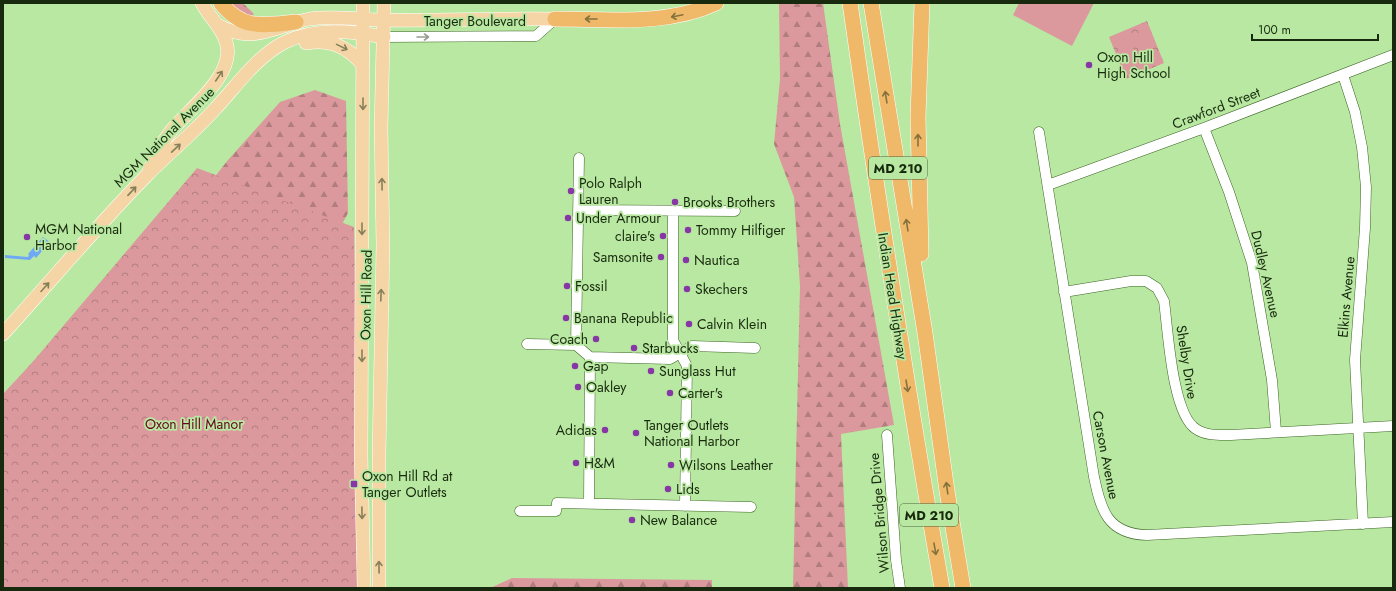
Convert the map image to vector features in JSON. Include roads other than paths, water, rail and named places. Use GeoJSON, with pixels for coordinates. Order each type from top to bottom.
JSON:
{"type":"FeatureCollection","features":[{"type":"Feature","properties":{"kind":"highway"},"geometry":{"type":"LineString","coordinates":[[221,3],[237,19],[246,23],[256,25],[296,22]]}},
{"type":"Feature","properties":{"kind":"highway"},"geometry":{"type":"LineString","coordinates":[[555,19],[668,18],[686,14],[716,3]]}},
{"type":"Feature","properties":{"kind":"highway"},"geometry":{"type":"LineString","coordinates":[[840,3],[880,209]]}},
{"type":"Feature","properties":{"kind":"highway","name":"Indian Head Highway"},"geometry":{"type":"LineString","coordinates":[[850,3],[916,442],[942,588]]}},
{"type":"Feature","properties":{"kind":"highway","name":"Indian Head Highway"},"geometry":{"type":"LineString","coordinates":[[871,3],[925,333],[963,588]]}},
{"type":"Feature","properties":{"kind":"highway"},"geometry":{"type":"LineString","coordinates":[[922,3],[918,117],[918,169],[925,333]]}},
{"type":"Feature","properties":{"kind":"main road"},"geometry":{"type":"LineString","coordinates":[[147,174],[157,150],[182,119],[215,83],[223,71],[228,51],[226,41],[218,25],[202,3]]}},
{"type":"Feature","properties":{"kind":"main road","name":"Oxon Hill Road"},"geometry":{"type":"LineString","coordinates":[[363,3],[361,456],[364,588]]}},
{"type":"Feature","properties":{"kind":"main road","name":"Oxon Hill Road"},"geometry":{"type":"LineString","coordinates":[[379,588],[378,510],[382,211],[381,128],[384,3]]}},
{"type":"Feature","properties":{"kind":"main road"},"geometry":{"type":"LineString","coordinates":[[218,25],[226,30],[240,34],[255,34],[273,31],[296,22],[323,17],[384,20]]}},
{"type":"Feature","properties":{"kind":"main road","name":"Tanger Boulevard"},"geometry":{"type":"LineString","coordinates":[[384,20],[555,19]]}},
{"type":"Feature","properties":{"kind":"main road","name":"MGM National Avenue"},"geometry":{"type":"LineString","coordinates":[[3,334],[147,174],[214,110],[264,56],[284,43],[305,36],[326,32],[363,33],[384,37]]}},
{"type":"Feature","properties":{"kind":"main road"},"geometry":{"type":"LineString","coordinates":[[264,56],[300,44],[326,42],[346,48],[363,65]]}},
{"type":"Feature","properties":{"kind":"street","name":"Tanger Boulevard"},"geometry":{"type":"LineString","coordinates":[[384,37],[536,36],[555,19]]}},
{"type":"Feature","properties":{"kind":"street","name":"Crawford Street"},"geometry":{"type":"LineString","coordinates":[[1048,185],[1204,128],[1297,91],[1343,75],[1393,54]]}},
{"type":"Feature","properties":{"kind":"street","name":"Elkins Avenue"},"geometry":{"type":"LineString","coordinates":[[1343,75],[1361,142],[1366,187],[1366,228],[1355,360],[1363,524]]}},
{"type":"Feature","properties":{"kind":"street","name":"Dudley Avenue"},"geometry":{"type":"LineString","coordinates":[[1204,128],[1229,192],[1252,263],[1268,358],[1276,432]]}},
{"type":"Feature","properties":{"kind":"street","name":"Carson Avenue"},"geometry":{"type":"LineString","coordinates":[[1039,132],[1098,495],[1105,514],[1115,525],[1133,534],[1147,535],[1393,522]]}},
{"type":"Feature","properties":{"kind":"street"},"geometry":{"type":"LineString","coordinates":[[576,345],[579,158]]}},
{"type":"Feature","properties":{"kind":"street"},"geometry":{"type":"LineString","coordinates":[[578,210],[735,211]]}},
{"type":"Feature","properties":{"kind":"street"},"geometry":{"type":"LineString","coordinates":[[673,211],[673,340],[686,366],[685,506]]}},
{"type":"Feature","properties":{"kind":"street","name":"Shelby Drive"},"geometry":{"type":"LineString","coordinates":[[1064,292],[1131,281],[1146,281],[1157,288],[1164,301],[1178,401],[1182,413],[1189,424],[1197,431],[1209,434],[1393,426]]}},
{"type":"Feature","properties":{"kind":"street"},"geometry":{"type":"LineString","coordinates":[[528,344],[576,345],[590,357],[670,359],[692,346],[755,348]]}},
{"type":"Feature","properties":{"kind":"street"},"geometry":{"type":"LineString","coordinates":[[589,503],[590,357]]}},
{"type":"Feature","properties":{"kind":"street","name":"Wilson Bridge Drive"},"geometry":{"type":"LineString","coordinates":[[887,435],[896,560],[900,588]]}},
{"type":"Feature","properties":{"kind":"street"},"geometry":{"type":"LineString","coordinates":[[520,511],[556,511],[557,503],[752,507]]}},
{"type":"Feature","properties":{"kind":"water"},"geometry":{"type":"Polygon","coordinates":[[[43,237],[50,242],[36,258],[34,256],[30,260],[5,258],[5,255],[28,257],[28,254],[43,237]]]}},
{"type":"Feature","properties":{"kind":"place","name":"Oxon Hill High School"},"geometry":{"type":"Point","coordinates":[1089,65]}},
{"type":"Feature","properties":{"kind":"place","name":"Polo Ralph Lauren"},"geometry":{"type":"Point","coordinates":[571,191]}},
{"type":"Feature","properties":{"kind":"place","name":"Brooks Brothers"},"geometry":{"type":"Point","coordinates":[675,202]}},
{"type":"Feature","properties":{"kind":"place","name":"Under Armour"},"geometry":{"type":"Point","coordinates":[568,218]}},
{"type":"Feature","properties":{"kind":"place","name":"Tommy Hilfiger"},"geometry":{"type":"Point","coordinates":[688,230]}},
{"type":"Feature","properties":{"kind":"place","name":"claire's"},"geometry":{"type":"Point","coordinates":[663,236]}},
{"type":"Feature","properties":{"kind":"place","name":"MGM National Harbor"},"geometry":{"type":"Point","coordinates":[27,237]}},
{"type":"Feature","properties":{"kind":"place","name":"Samsonite"},"geometry":{"type":"Point","coordinates":[661,257]}},
{"type":"Feature","properties":{"kind":"place","name":"Nautica"},"geometry":{"type":"Point","coordinates":[686,260]}},
{"type":"Feature","properties":{"kind":"place","name":"Fossil"},"geometry":{"type":"Point","coordinates":[567,286]}},
{"type":"Feature","properties":{"kind":"place","name":"Skechers"},"geometry":{"type":"Point","coordinates":[687,289]}},
{"type":"Feature","properties":{"kind":"place","name":"Banana Republic"},"geometry":{"type":"Point","coordinates":[566,318]}},
{"type":"Feature","properties":{"kind":"place","name":"Calvin Klein"},"geometry":{"type":"Point","coordinates":[689,324]}},
{"type":"Feature","properties":{"kind":"place","name":"Coach"},"geometry":{"type":"Point","coordinates":[596,339]}},
{"type":"Feature","properties":{"kind":"place","name":"Starbucks"},"geometry":{"type":"Point","coordinates":[634,348]}},
{"type":"Feature","properties":{"kind":"place","name":"Gap"},"geometry":{"type":"Point","coordinates":[575,366]}},
{"type":"Feature","properties":{"kind":"place","name":"Sunglass Hut"},"geometry":{"type":"Point","coordinates":[651,371]}},
{"type":"Feature","properties":{"kind":"place","name":"Oakley"},"geometry":{"type":"Point","coordinates":[578,387]}},
{"type":"Feature","properties":{"kind":"place","name":"Carter's"},"geometry":{"type":"Point","coordinates":[670,393]}},
{"type":"Feature","properties":{"kind":"place","name":"Adidas"},"geometry":{"type":"Point","coordinates":[605,430]}},
{"type":"Feature","properties":{"kind":"place","name":"Tanger Outlets National Harbor"},"geometry":{"type":"Point","coordinates":[636,433]}},
{"type":"Feature","properties":{"kind":"place","name":"H&M"},"geometry":{"type":"Point","coordinates":[576,463]}},
{"type":"Feature","properties":{"kind":"place","name":"Wilsons Leather"},"geometry":{"type":"Point","coordinates":[671,465]}},
{"type":"Feature","properties":{"kind":"place","name":"Oxon Hill Rd at Tanger Outlets"},"geometry":{"type":"Point","coordinates":[354,484]}},
{"type":"Feature","properties":{"kind":"place","name":"Lids"},"geometry":{"type":"Point","coordinates":[668,489]}},
{"type":"Feature","properties":{"kind":"place","name":"New Balance"},"geometry":{"type":"Point","coordinates":[632,520]}},
{"type":"Feature","properties":{"kind":"park label","name":"Oxon Hill Manor"},"geometry":{"type":"Point","coordinates":[194,424]}}]}
